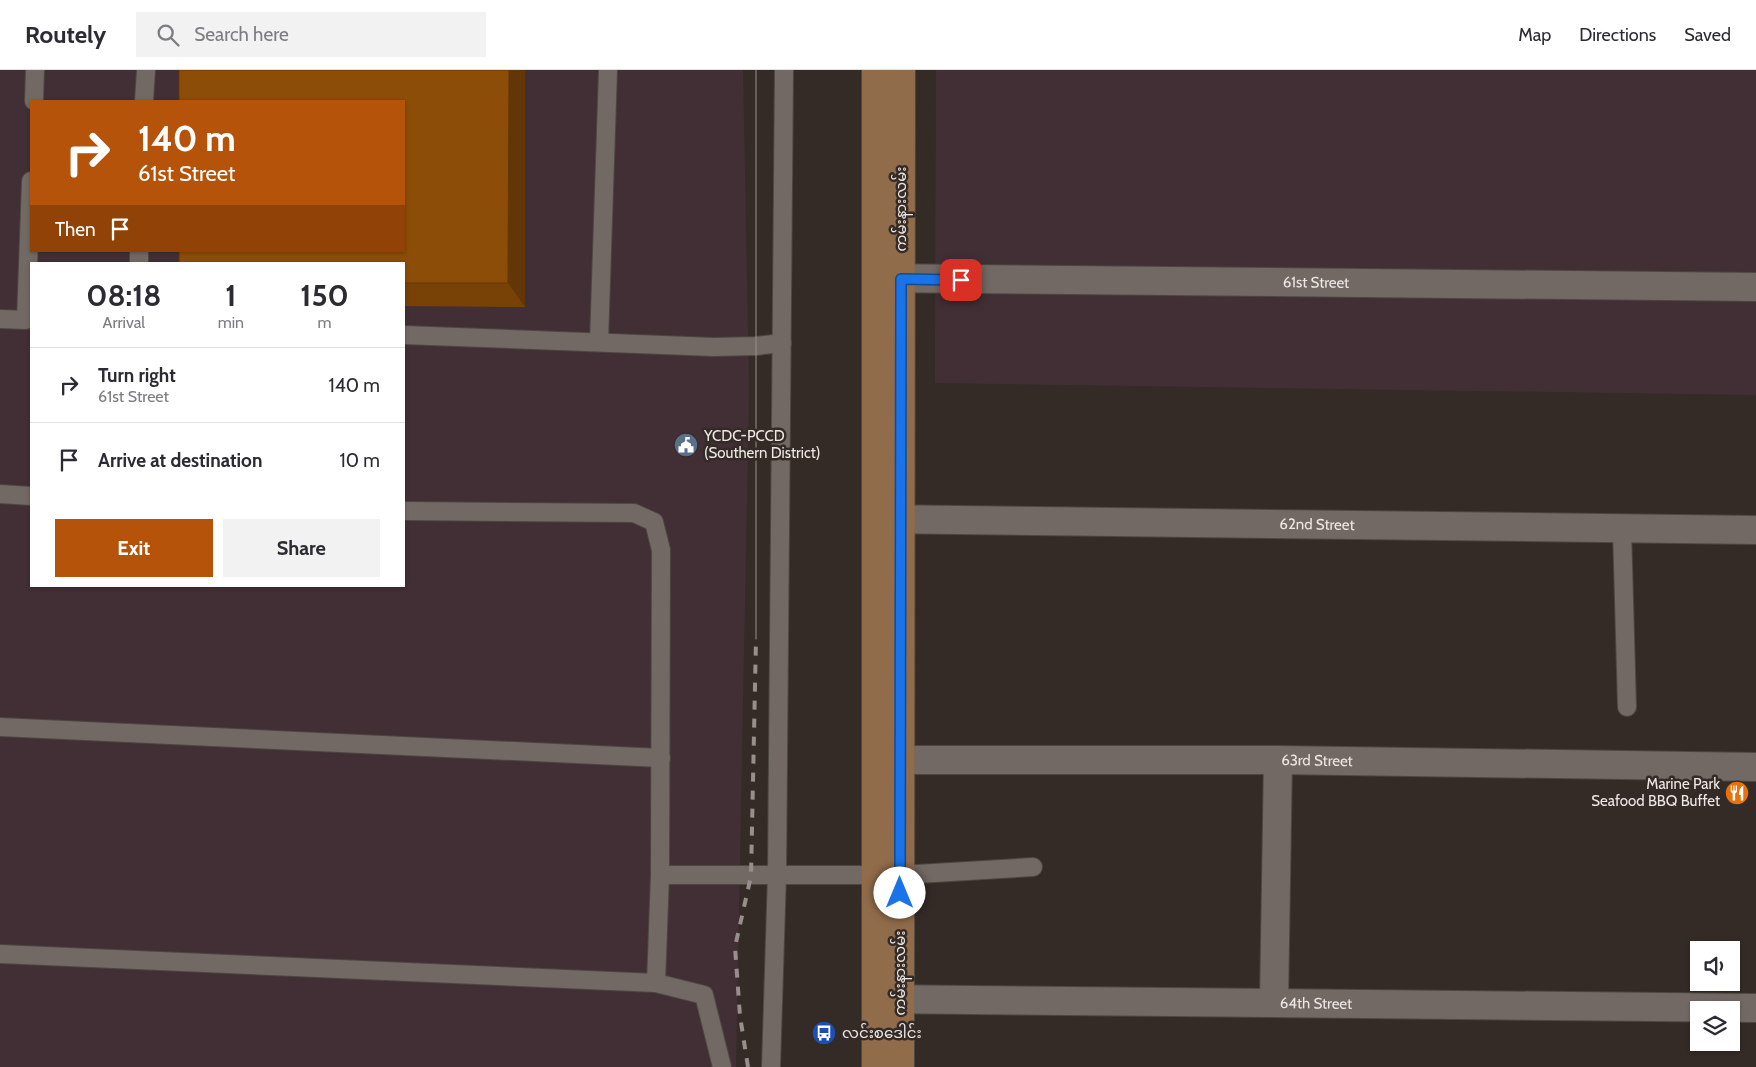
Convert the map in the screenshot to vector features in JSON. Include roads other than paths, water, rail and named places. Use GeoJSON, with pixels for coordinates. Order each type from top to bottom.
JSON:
{"type":"FeatureCollection","features":[{"type":"Feature","properties":{"kind":"main road","name":"ကမ်းနားလမ်း"},"geometry":{"type":"LineString","coordinates":[[876,70],[889,279]]}},
{"type":"Feature","properties":{"kind":"main road","name":"ကမ်းနားလမ်း"},"geometry":{"type":"LineString","coordinates":[[876,1067],[888,999],[889,279],[901,70]]}},
{"type":"Feature","properties":{"kind":"main road","name":"ကမ်းနားလမ်း"},"geometry":{"type":"LineString","coordinates":[[888,999],[900,1067]]}},
{"type":"Feature","properties":{"kind":"street","name":"61st Street"},"geometry":{"type":"LineString","coordinates":[[889,279],[1756,287]]}},
{"type":"Feature","properties":{"kind":"street","name":"62nd Street"},"geometry":{"type":"LineString","coordinates":[[888,519],[1756,530]]}},
{"type":"Feature","properties":{"kind":"street","name":"63rd Street"},"geometry":{"type":"LineString","coordinates":[[888,760],[1278,760],[1756,767]]}},
{"type":"Feature","properties":{"kind":"street"},"geometry":{"type":"LineString","coordinates":[[1274,1003],[1278,760]]}},
{"type":"Feature","properties":{"kind":"street","name":"64th Street"},"geometry":{"type":"LineString","coordinates":[[888,999],[1756,1008]]}},
{"type":"Feature","properties":{"kind":"lane"},"geometry":{"type":"LineString","coordinates":[[34,100],[35,70]]}},
{"type":"Feature","properties":{"kind":"lane"},"geometry":{"type":"LineString","coordinates":[[144,100],[146,70]]}},
{"type":"Feature","properties":{"kind":"lane"},"geometry":{"type":"LineString","coordinates":[[599,342],[608,70]]}},
{"type":"Feature","properties":{"kind":"lane"},"geometry":{"type":"LineString","coordinates":[[771,1067],[777,874],[784,70]]}},
{"type":"Feature","properties":{"kind":"lane"},"geometry":{"type":"LineString","coordinates":[[0,319],[29,320],[30,250]]}},
{"type":"Feature","properties":{"kind":"lane"},"geometry":{"type":"LineString","coordinates":[[405,334],[714,346],[756,346],[782,343]]}},
{"type":"Feature","properties":{"kind":"lane"},"geometry":{"type":"LineString","coordinates":[[0,494],[30,496]]}},
{"type":"Feature","properties":{"kind":"lane"},"geometry":{"type":"LineString","coordinates":[[405,511],[634,512],[654,522],[662,550],[660,875],[656,983]]}},
{"type":"Feature","properties":{"kind":"lane"},"geometry":{"type":"LineString","coordinates":[[1622,529],[1627,707]]}},
{"type":"Feature","properties":{"kind":"lane"},"geometry":{"type":"LineString","coordinates":[[0,727],[661,758]]}},
{"type":"Feature","properties":{"kind":"lane"},"geometry":{"type":"LineString","coordinates":[[660,875],[888,875],[1033,867]]}},
{"type":"Feature","properties":{"kind":"lane"},"geometry":{"type":"LineString","coordinates":[[0,954],[656,983],[704,995],[722,1067]]}},
{"type":"Feature","properties":{"kind":"tram line"},"geometry":{"type":"LineString","coordinates":[[756,70],[756,639]]}},
{"type":"Feature","properties":{"kind":"railway"},"geometry":{"type":"LineString","coordinates":[[748,1067],[740,1016],[735,947],[751,876],[756,639]]}},
{"type":"Feature","properties":{"kind":"place","name":"YCDC-PCCD (Southern District)"},"geometry":{"type":"Point","coordinates":[686,445]}},
{"type":"Feature","properties":{"kind":"place","name":"Marine Park Seafood BBQ Buffet"},"geometry":{"type":"Point","coordinates":[1737,793]}},
{"type":"Feature","properties":{"kind":"place","name":"လင်းစဒေါင်း"},"geometry":{"type":"Point","coordinates":[824,1033]}}]}
